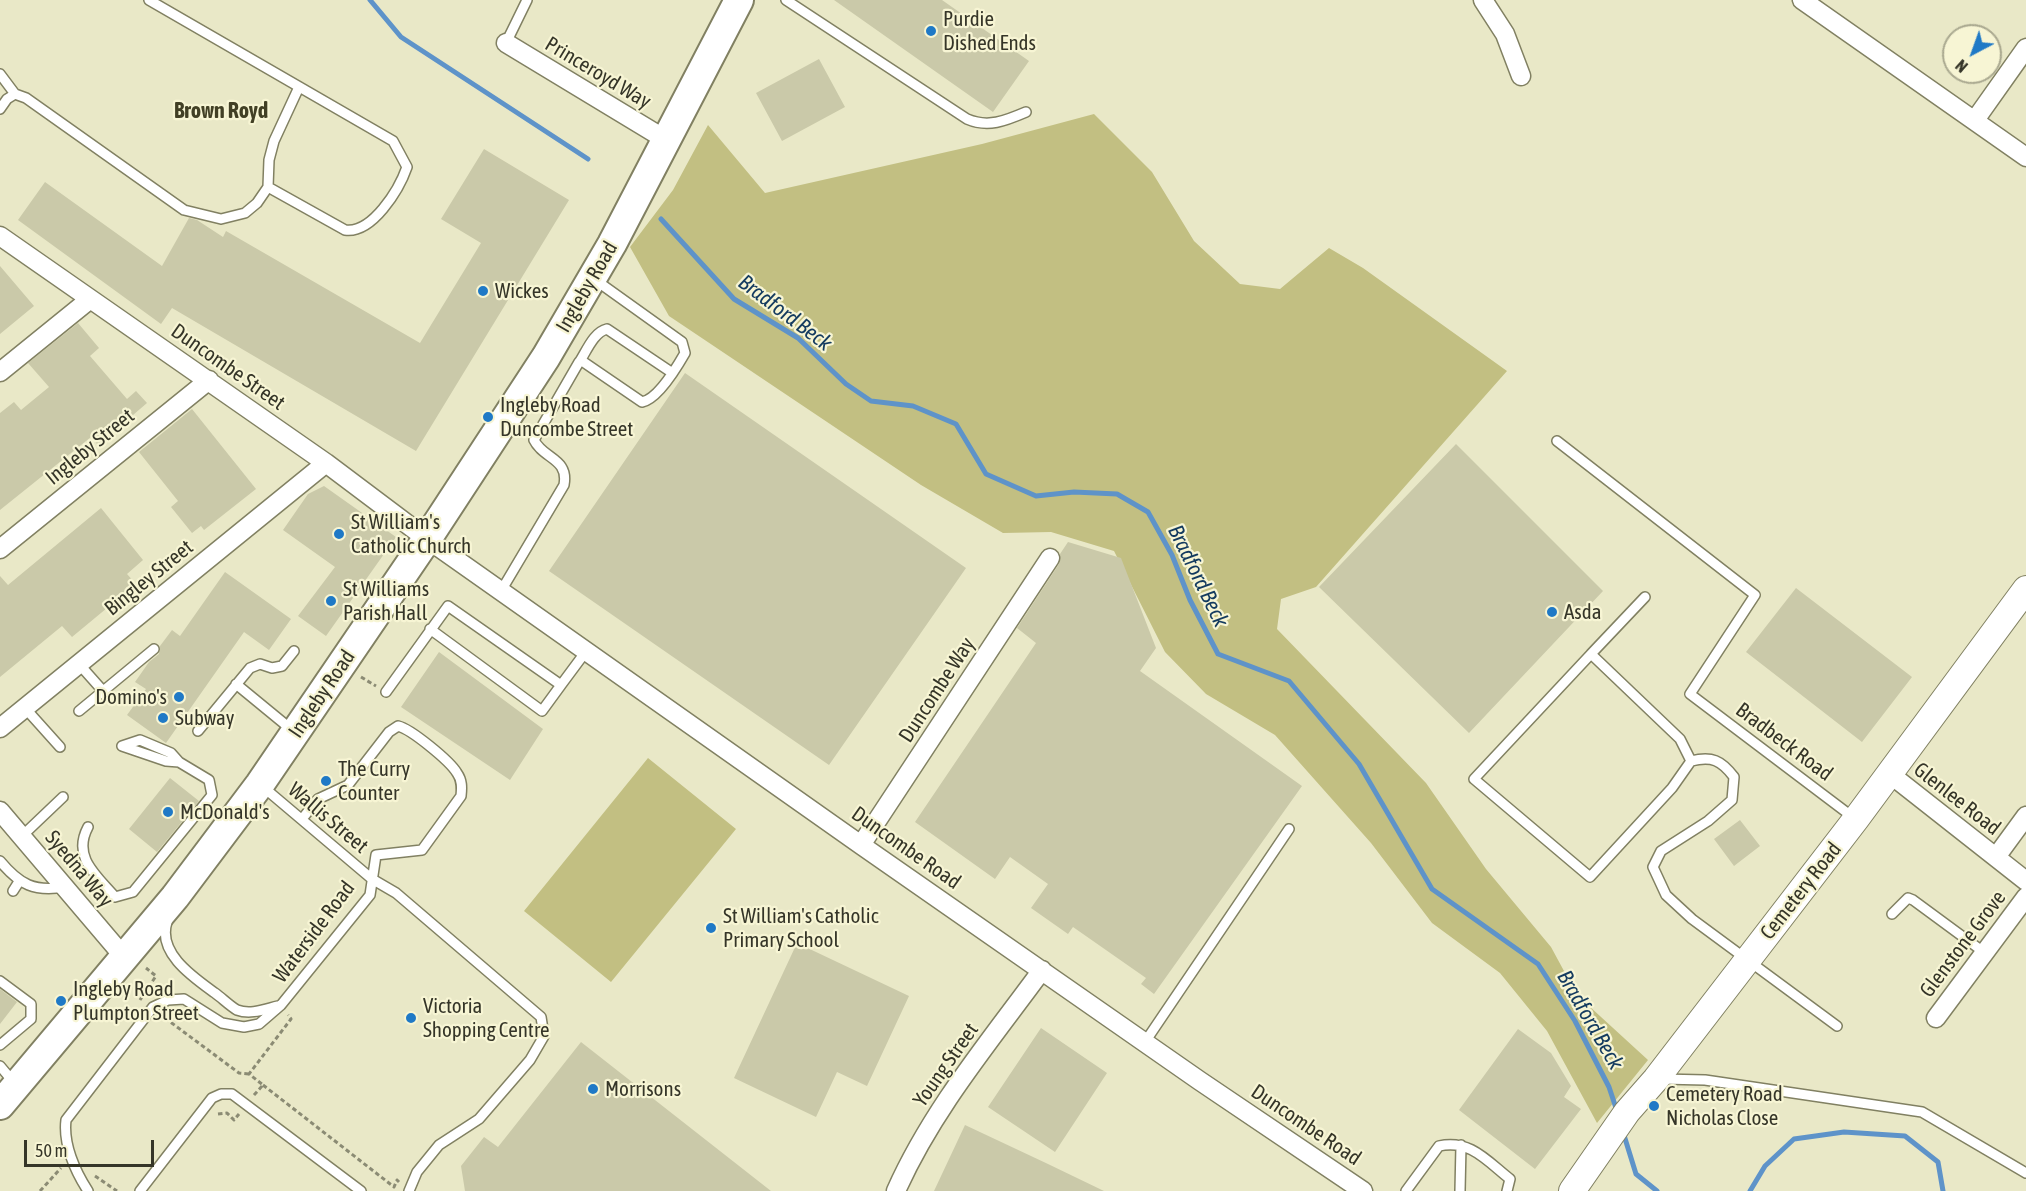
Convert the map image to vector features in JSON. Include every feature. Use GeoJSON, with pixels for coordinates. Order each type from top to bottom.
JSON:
{"type":"FeatureCollection","features":[{"type":"Feature","properties":{"kind":"main road","name":"Ingleby Road"},"geometry":{"type":"LineString","coordinates":[[6,1086],[126,955],[175,897],[260,784],[342,665],[546,357],[668,141],[740,0]]}},
{"type":"Feature","properties":{"kind":"street"},"geometry":{"type":"LineString","coordinates":[[1483,0],[1505,34],[1521,76]]}},
{"type":"Feature","properties":{"kind":"street"},"geometry":{"type":"LineString","coordinates":[[1802,0],[2026,157]]}},
{"type":"Feature","properties":{"kind":"street","name":"Princeroyd Way"},"geometry":{"type":"LineString","coordinates":[[506,43],[668,141]]}},
{"type":"Feature","properties":{"kind":"street"},"geometry":{"type":"LineString","coordinates":[[1975,120],[2023,57]]}},
{"type":"Feature","properties":{"kind":"street","name":"Duncombe Street"},"geometry":{"type":"LineString","coordinates":[[0,236],[326,463],[426,539]]}},
{"type":"Feature","properties":{"kind":"street"},"geometry":{"type":"LineString","coordinates":[[0,372],[89,300]]}},
{"type":"Feature","properties":{"kind":"street","name":"Ingleby Street"},"geometry":{"type":"LineString","coordinates":[[0,549],[209,380]]}},
{"type":"Feature","properties":{"kind":"street","name":"Bingley Street"},"geometry":{"type":"LineString","coordinates":[[0,728],[326,463]]}},
{"type":"Feature","properties":{"kind":"street","name":"Duncombe Road"},"geometry":{"type":"LineString","coordinates":[[426,539],[587,650],[861,845],[1363,1191]]}},
{"type":"Feature","properties":{"kind":"street","name":"Duncombe Way"},"geometry":{"type":"LineString","coordinates":[[861,845],[1050,558]]}},
{"type":"Feature","properties":{"kind":"street","name":"Cemetery Road"},"geometry":{"type":"LineString","coordinates":[[1572,1191],[1609,1137],[1856,819],[2026,589]]}},
{"type":"Feature","properties":{"kind":"street","name":"Glenlee Road"},"geometry":{"type":"LineString","coordinates":[[1890,774],[2026,881]]}},
{"type":"Feature","properties":{"kind":"street","name":"Syedna Way"},"geometry":{"type":"LineString","coordinates":[[0,811],[126,955]]}},
{"type":"Feature","properties":{"kind":"street"},"geometry":{"type":"LineString","coordinates":[[1996,858],[2026,816]]}},
{"type":"Feature","properties":{"kind":"street","name":"Glenstone Grove"},"geometry":{"type":"LineString","coordinates":[[1936,1018],[2026,897]]}},
{"type":"Feature","properties":{"kind":"street","name":"Young Street"},"geometry":{"type":"LineString","coordinates":[[896,1191],[914,1152],[947,1100],[1042,970]]}},
{"type":"Feature","properties":{"kind":"lane"},"geometry":{"type":"LineString","coordinates":[[149,0],[393,141],[407,167],[403,177],[371,223],[354,231],[335,226],[268,188]]}},
{"type":"Feature","properties":{"kind":"lane"},"geometry":{"type":"LineString","coordinates":[[506,43],[527,0]]}},
{"type":"Feature","properties":{"kind":"lane"},"geometry":{"type":"LineString","coordinates":[[786,0],[967,119],[980,124],[993,124],[1026,112]]}},
{"type":"Feature","properties":{"kind":"lane"},"geometry":{"type":"LineString","coordinates":[[0,74],[15,94],[184,210],[221,219],[245,213],[257,203],[268,188],[269,160],[274,141],[299,87]]}},
{"type":"Feature","properties":{"kind":"lane"},"geometry":{"type":"LineString","coordinates":[[0,109],[7,99],[15,94]]}},
{"type":"Feature","properties":{"kind":"lane"},"geometry":{"type":"LineString","coordinates":[[580,361],[642,402],[652,397],[685,353],[682,342],[592,277]]}},
{"type":"Feature","properties":{"kind":"lane"},"geometry":{"type":"LineString","coordinates":[[501,591],[564,485],[566,476],[561,463],[536,445],[534,440],[580,361],[601,330],[607,329],[671,372]]}},
{"type":"Feature","properties":{"kind":"lane","name":"Bradbeck Road"},"geometry":{"type":"LineString","coordinates":[[1557,441],[1755,595],[1690,694],[1856,819]]}},
{"type":"Feature","properties":{"kind":"lane"},"geometry":{"type":"LineString","coordinates":[[1645,597],[1473,779],[1590,877],[1672,788],[1691,761],[1709,757],[1724,763],[1734,777],[1732,800],[1708,821],[1662,851],[1653,867],[1666,896],[1692,919],[1837,1026]]}},
{"type":"Feature","properties":{"kind":"lane"},"geometry":{"type":"LineString","coordinates":[[386,692],[448,606],[561,685]]}},
{"type":"Feature","properties":{"kind":"lane"},"geometry":{"type":"LineString","coordinates":[[430,629],[542,711],[587,650]]}},
{"type":"Feature","properties":{"kind":"lane"},"geometry":{"type":"LineString","coordinates":[[80,711],[154,649]]}},
{"type":"Feature","properties":{"kind":"lane"},"geometry":{"type":"LineString","coordinates":[[198,731],[250,668],[260,664],[272,668],[282,666],[294,651]]}},
{"type":"Feature","properties":{"kind":"lane"},"geometry":{"type":"LineString","coordinates":[[1591,654],[1680,739],[1691,761]]}},
{"type":"Feature","properties":{"kind":"lane"},"geometry":{"type":"LineString","coordinates":[[79,664],[103,691]]}},
{"type":"Feature","properties":{"kind":"lane"},"geometry":{"type":"LineString","coordinates":[[236,684],[296,733]]}},
{"type":"Feature","properties":{"kind":"lane"},"geometry":{"type":"LineString","coordinates":[[25,708],[60,747]]}},
{"type":"Feature","properties":{"kind":"lane","name":"Waterside Road"},"geometry":{"type":"LineString","coordinates":[[149,1011],[168,1000],[184,999],[222,1023],[244,1027],[259,1024],[281,1005],[370,895],[376,855],[422,850],[461,796],[462,786],[459,774],[451,764],[398,726],[389,732],[348,784],[318,799],[302,819]]}},
{"type":"Feature","properties":{"kind":"lane"},"geometry":{"type":"LineString","coordinates":[[88,827],[82,837],[85,863],[115,897],[133,892],[212,795],[210,780],[179,762],[166,761],[122,746]]}},
{"type":"Feature","properties":{"kind":"lane","name":"Wallis Street"},"geometry":{"type":"LineString","coordinates":[[260,784],[372,879],[396,893],[541,1017],[544,1036],[530,1060],[479,1119],[439,1144],[417,1172],[409,1191]]}},
{"type":"Feature","properties":{"kind":"lane"},"geometry":{"type":"LineString","coordinates":[[21,837],[63,797]]}},
{"type":"Feature","properties":{"kind":"lane"},"geometry":{"type":"LineString","coordinates":[[1145,1042],[1289,829]]}},
{"type":"Feature","properties":{"kind":"lane"},"geometry":{"type":"LineString","coordinates":[[0,861],[12,875],[34,888],[46,891],[65,887]]}},
{"type":"Feature","properties":{"kind":"lane"},"geometry":{"type":"LineString","coordinates":[[13,891],[20,880]]}},
{"type":"Feature","properties":{"kind":"lane"},"geometry":{"type":"LineString","coordinates":[[175,897],[163,932],[174,959],[194,978],[238,1010],[255,1012],[281,1005]]}},
{"type":"Feature","properties":{"kind":"lane"},"geometry":{"type":"LineString","coordinates":[[1892,914],[1908,898],[1913,900],[1985,953]]}},
{"type":"Feature","properties":{"kind":"lane"},"geometry":{"type":"LineString","coordinates":[[0,981],[31,1004],[31,1018],[0,1046]]}},
{"type":"Feature","properties":{"kind":"lane"},"geometry":{"type":"LineString","coordinates":[[88,1191],[75,1173],[65,1131],[66,1120],[149,1011]]}},
{"type":"Feature","properties":{"kind":"lane"},"geometry":{"type":"LineString","coordinates":[[1656,1079],[1705,1080],[1922,1112],[2026,1173]]}},
{"type":"Feature","properties":{"kind":"lane"},"geometry":{"type":"LineString","coordinates":[[140,1191],[212,1098],[221,1094],[232,1094],[361,1191]]}},
{"type":"Feature","properties":{"kind":"lane"},"geometry":{"type":"LineString","coordinates":[[1406,1191],[1439,1146],[1453,1143],[1469,1147],[1510,1179],[1507,1191]]}},
{"type":"Feature","properties":{"kind":"lane"},"geometry":{"type":"LineString","coordinates":[[1460,1191],[1461,1145]]}},
{"type":"Feature","properties":{"kind":"path"},"geometry":{"type":"LineString","coordinates":[[342,665],[386,692]]}},
{"type":"Feature","properties":{"kind":"path"},"geometry":{"type":"LineString","coordinates":[[126,955],[156,976],[138,1003],[161,1020],[166,1017],[239,1073],[249,1074]]}},
{"type":"Feature","properties":{"kind":"path"},"geometry":{"type":"LineString","coordinates":[[263,1085],[394,1188],[397,1180],[409,1191]]}},
{"type":"Feature","properties":{"kind":"path"},"geometry":{"type":"LineString","coordinates":[[118,1191],[125,1189]]}},
{"type":"Feature","properties":{"kind":"shaded area"},"geometry":{"type":"Polygon","coordinates":[[[1094,114],[1152,172],[1194,241],[1240,284],[1280,289],[1329,248],[1363,268],[1507,371],[1316,587],[1281,599],[1277,629],[1426,783],[1486,869],[1551,947],[1577,995],[1648,1060],[1597,1123],[1547,1031],[1500,973],[1432,923],[1371,843],[1275,735],[1206,694],[1165,652],[1114,551],[1051,532],[1003,533],[921,485],[669,316],[630,247],[673,190],[708,125],[765,193],[982,144],[1094,114]]]}},
{"type":"Feature","properties":{"kind":"shaded area"},"geometry":{"type":"Polygon","coordinates":[[[648,758],[736,829],[611,982],[524,911],[648,758]]]}},
{"type":"Feature","properties":{"kind":"building","name":"Purdie Dished Ends"},"geometry":{"type":"Polygon","coordinates":[[[834,0],[942,0],[1029,61],[993,112],[834,0]]]}},
{"type":"Feature","properties":{"kind":"building"},"geometry":{"type":"Polygon","coordinates":[[[819,59],[845,107],[782,141],[756,93],[819,59]]]}},
{"type":"Feature","properties":{"kind":"building"},"geometry":{"type":"Polygon","coordinates":[[[484,149],[569,200],[416,451],[172,308],[161,324],[18,220],[45,182],[162,266],[189,218],[197,220],[223,237],[226,231],[420,343],[481,243],[441,219],[484,149]]]}},
{"type":"Feature","properties":{"kind":"building"},"geometry":{"type":"Polygon","coordinates":[[[0,266],[34,306],[0,334],[0,266]]]}},
{"type":"Feature","properties":{"kind":"building"},"geometry":{"type":"Polygon","coordinates":[[[78,323],[99,348],[90,356],[127,399],[136,391],[147,403],[98,445],[91,437],[0,510],[0,413],[14,402],[21,410],[49,387],[28,363],[78,323]]]}},
{"type":"Feature","properties":{"kind":"building"},"geometry":{"type":"Polygon","coordinates":[[[685,373],[966,568],[829,765],[549,571],[685,373]]]}},
{"type":"Feature","properties":{"kind":"building"},"geometry":{"type":"Polygon","coordinates":[[[192,409],[256,489],[204,530],[201,526],[192,533],[171,507],[178,501],[139,452],[192,409]]]}},
{"type":"Feature","properties":{"kind":"building"},"geometry":{"type":"Polygon","coordinates":[[[1456,444],[1603,591],[1469,733],[1319,587],[1456,444]]]}},
{"type":"Feature","properties":{"kind":"building","name":"St William's Catholic Church"},"geometry":{"type":"Polygon","coordinates":[[[324,486],[396,537],[326,636],[298,616],[335,567],[283,530],[308,494],[324,486]]]}},
{"type":"Feature","properties":{"kind":"building"},"geometry":{"type":"Polygon","coordinates":[[[101,508],[143,560],[127,574],[136,584],[72,637],[62,626],[0,677],[0,576],[8,585],[101,508]]]}},
{"type":"Feature","properties":{"kind":"building"},"geometry":{"type":"Polygon","coordinates":[[[1068,542],[1121,558],[1156,648],[1140,671],[1302,786],[1154,994],[1141,984],[1146,978],[1073,927],[1068,934],[1031,908],[1048,884],[1010,857],[995,879],[915,822],[1036,643],[1017,628],[1059,564],[1060,554],[1068,542]]]}},
{"type":"Feature","properties":{"kind":"building"},"geometry":{"type":"Polygon","coordinates":[[[225,572],[291,619],[269,650],[244,632],[166,743],[127,715],[146,689],[135,682],[149,662],[159,654],[160,646],[172,630],[180,636],[225,572]]]}},
{"type":"Feature","properties":{"kind":"building"},"geometry":{"type":"Polygon","coordinates":[[[1796,588],[1912,677],[1862,742],[1746,652],[1796,588]]]}},
{"type":"Feature","properties":{"kind":"building"},"geometry":{"type":"Polygon","coordinates":[[[439,652],[543,729],[510,780],[401,707],[439,652]]]}},
{"type":"Feature","properties":{"kind":"building","name":"McDonald's"},"geometry":{"type":"Polygon","coordinates":[[[170,778],[199,801],[157,852],[129,829],[170,778]]]}},
{"type":"Feature","properties":{"kind":"building"},"geometry":{"type":"Polygon","coordinates":[[[1740,820],[1760,846],[1734,866],[1714,839],[1740,820]]]}},
{"type":"Feature","properties":{"kind":"building"},"geometry":{"type":"Polygon","coordinates":[[[797,943],[909,996],[867,1086],[837,1072],[816,1117],[734,1078],[797,943]]]}},
{"type":"Feature","properties":{"kind":"building"},"geometry":{"type":"Polygon","coordinates":[[[0,989],[17,1002],[0,1024],[0,989]]]}},
{"type":"Feature","properties":{"kind":"building"},"geometry":{"type":"Polygon","coordinates":[[[1041,1028],[1107,1073],[1055,1152],[988,1107],[1041,1028]]]}},
{"type":"Feature","properties":{"kind":"building"},"geometry":{"type":"Polygon","coordinates":[[[1518,1029],[1551,1053],[1571,1086],[1564,1097],[1581,1109],[1535,1169],[1459,1110],[1518,1029]]]}},
{"type":"Feature","properties":{"kind":"building","name":"Morrisons"},"geometry":{"type":"Polygon","coordinates":[[[581,1042],[771,1191],[465,1191],[461,1166],[484,1137],[498,1147],[581,1042]]]}},
{"type":"Feature","properties":{"kind":"building"},"geometry":{"type":"Polygon","coordinates":[[[965,1125],[1048,1164],[1104,1191],[934,1191],[965,1125]]]}},
{"type":"Feature","properties":{"kind":"waterway","name":"Bradford Beck"},"geometry":{"type":"LineString","coordinates":[[370,0],[401,37],[588,159]]}},
{"type":"Feature","properties":{"kind":"waterway","name":"Bradford Beck"},"geometry":{"type":"LineString","coordinates":[[661,219],[734,299],[798,338],[846,384],[871,401],[913,406],[956,424],[986,474],[1036,496],[1074,492],[1117,494],[1148,512],[1172,555],[1190,600],[1218,654],[1289,681],[1359,764],[1432,889],[1538,964],[1575,1021],[1609,1087],[1617,1111]]}},
{"type":"Feature","properties":{"kind":"waterway"},"geometry":{"type":"LineString","coordinates":[[1623,1132],[1636,1174],[1657,1191]]}},
{"type":"Feature","properties":{"kind":"waterway"},"geometry":{"type":"LineString","coordinates":[[1750,1191],[1765,1166],[1794,1139],[1844,1132],[1905,1136],[1938,1162],[1943,1191]]}},
{"type":"Feature","properties":{"kind":"place","name":"Purdie Dished Ends"},"geometry":{"type":"Point","coordinates":[931,31]}},
{"type":"Feature","properties":{"kind":"place","name":"Wickes"},"geometry":{"type":"Point","coordinates":[483,291]}},
{"type":"Feature","properties":{"kind":"place","name":"Ingleby Road Duncombe Street"},"geometry":{"type":"Point","coordinates":[488,417]}},
{"type":"Feature","properties":{"kind":"place","name":"St William's Catholic Church"},"geometry":{"type":"Point","coordinates":[339,534]}},
{"type":"Feature","properties":{"kind":"place","name":"St Williams Parish Hall"},"geometry":{"type":"Point","coordinates":[331,601]}},
{"type":"Feature","properties":{"kind":"place","name":"Asda"},"geometry":{"type":"Point","coordinates":[1552,612]}},
{"type":"Feature","properties":{"kind":"place","name":"Domino's"},"geometry":{"type":"Point","coordinates":[179,697]}},
{"type":"Feature","properties":{"kind":"place","name":"Subway"},"geometry":{"type":"Point","coordinates":[163,718]}},
{"type":"Feature","properties":{"kind":"place","name":"The Curry Counter"},"geometry":{"type":"Point","coordinates":[326,781]}},
{"type":"Feature","properties":{"kind":"place","name":"McDonald's"},"geometry":{"type":"Point","coordinates":[168,812]}},
{"type":"Feature","properties":{"kind":"place","name":"St William's Catholic Primary School"},"geometry":{"type":"Point","coordinates":[711,928]}},
{"type":"Feature","properties":{"kind":"place","name":"Ingleby Road Plumpton Street"},"geometry":{"type":"Point","coordinates":[61,1001]}},
{"type":"Feature","properties":{"kind":"place","name":"Victoria Shopping Centre"},"geometry":{"type":"Point","coordinates":[411,1018]}},
{"type":"Feature","properties":{"kind":"place","name":"Morrisons"},"geometry":{"type":"Point","coordinates":[593,1089]}},
{"type":"Feature","properties":{"kind":"place","name":"Cemetery Road Nicholas Close"},"geometry":{"type":"Point","coordinates":[1654,1106]}},
{"type":"Feature","properties":{"kind":"district","name":"Brown Royd"},"geometry":{"type":"Point","coordinates":[221,111]}}]}
